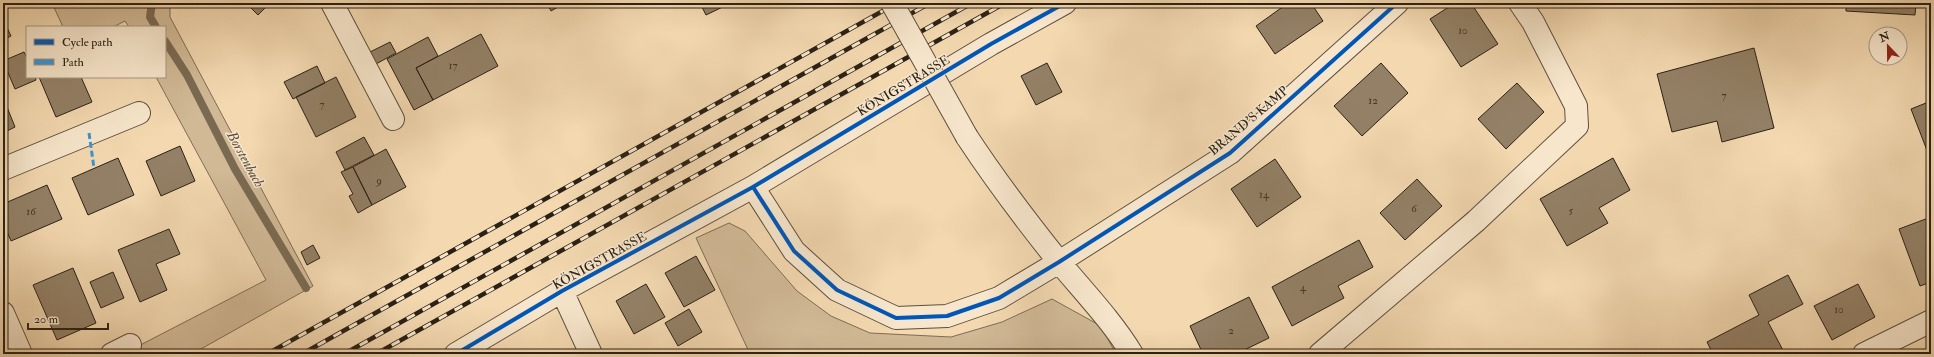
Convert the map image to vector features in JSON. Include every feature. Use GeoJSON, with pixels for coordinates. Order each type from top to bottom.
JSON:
{"type":"FeatureCollection","features":[{"type":"Feature","properties":{"kind":"street"},"geometry":{"type":"LineString","coordinates":[[332,3],[393,119]]}},
{"type":"Feature","properties":{"kind":"street"},"geometry":{"type":"LineString","coordinates":[[892,3],[967,137],[996,180],[1059,262],[1119,333],[1132,354]]}},
{"type":"Feature","properties":{"kind":"street","name":"KÖNIGSTRASSE"},"geometry":{"type":"LineString","coordinates":[[456,354],[562,291],[753,187],[991,44],[1065,3]]}},
{"type":"Feature","properties":{"kind":"street","name":"BRAND'S KAMP"},"geometry":{"type":"LineString","coordinates":[[1059,262],[1230,153],[1397,3]]}},
{"type":"Feature","properties":{"kind":"street"},"geometry":{"type":"LineString","coordinates":[[1320,354],[1476,221],[1577,126],[1576,106],[1533,22],[1520,3]]}},
{"type":"Feature","properties":{"kind":"street"},"geometry":{"type":"LineString","coordinates":[[3,169],[138,113]]}},
{"type":"Feature","properties":{"kind":"street"},"geometry":{"type":"LineString","coordinates":[[753,187],[794,251],[836,290],[896,318],[947,316],[999,298],[1059,262]]}},
{"type":"Feature","properties":{"kind":"street"},"geometry":{"type":"LineString","coordinates":[[562,291],[591,354]]}},
{"type":"Feature","properties":{"kind":"street"},"geometry":{"type":"LineString","coordinates":[[3,313],[20,354]]}},
{"type":"Feature","properties":{"kind":"street"},"geometry":{"type":"LineString","coordinates":[[1864,354],[1931,320]]}},
{"type":"Feature","properties":{"kind":"shaded area"},"geometry":{"type":"Polygon","coordinates":[[[52,3],[170,3],[170,17],[313,286],[192,354],[123,354],[266,280],[157,78],[166,78],[166,26],[128,26],[125,21],[115,26],[63,26],[52,3]]]}},
{"type":"Feature","properties":{"kind":"shaded area"},"geometry":{"type":"Polygon","coordinates":[[[729,223],[745,231],[797,291],[831,316],[870,333],[951,337],[1002,322],[1052,299],[1101,326],[1116,354],[750,354],[696,238],[729,223]]]}},
{"type":"Feature","properties":{"kind":"building"},"geometry":{"type":"Polygon","coordinates":[[[246,3],[270,3],[258,15],[246,3]]]}},
{"type":"Feature","properties":{"kind":"building"},"geometry":{"type":"Polygon","coordinates":[[[547,3],[565,3],[551,11],[547,3]]]}},
{"type":"Feature","properties":{"kind":"building"},"geometry":{"type":"Polygon","coordinates":[[[700,3],[731,3],[706,15],[700,3]]]}},
{"type":"Feature","properties":{"kind":"building"},"geometry":{"type":"Polygon","coordinates":[[[1288,3],[1311,3],[1323,21],[1275,54],[1256,26],[1288,3]]]}},
{"type":"Feature","properties":{"kind":"building"},"geometry":{"type":"Polygon","coordinates":[[[1455,3],[1471,3],[1498,44],[1461,67],[1430,19],[1455,3]]]}},
{"type":"Feature","properties":{"kind":"building"},"geometry":{"type":"Polygon","coordinates":[[[1846,3],[1916,3],[1915,15],[1846,11],[1846,3]]]}},
{"type":"Feature","properties":{"kind":"building"},"geometry":{"type":"Polygon","coordinates":[[[3,19],[11,36],[3,40],[3,19]]]}},
{"type":"Feature","properties":{"kind":"building"},"geometry":{"type":"Polygon","coordinates":[[[481,34],[498,66],[433,100],[416,68],[481,34]]]}},
{"type":"Feature","properties":{"kind":"building"},"geometry":{"type":"Polygon","coordinates":[[[428,37],[438,56],[416,68],[433,100],[414,110],[387,59],[428,37]]]}},
{"type":"Feature","properties":{"kind":"building"},"geometry":{"type":"Polygon","coordinates":[[[390,42],[396,53],[376,64],[370,52],[390,42]]]}},
{"type":"Feature","properties":{"kind":"building"},"geometry":{"type":"Polygon","coordinates":[[[1754,48],[1774,128],[1722,142],[1717,121],[1672,132],[1657,74],[1754,48]]]}},
{"type":"Feature","properties":{"kind":"building"},"geometry":{"type":"Polygon","coordinates":[[[24,52],[26,56],[26,78],[35,78],[36,80],[15,89],[3,61],[24,52]]]}},
{"type":"Feature","properties":{"kind":"building"},"geometry":{"type":"Polygon","coordinates":[[[1047,63],[1062,92],[1036,105],[1021,76],[1047,63]]]}},
{"type":"Feature","properties":{"kind":"building"},"geometry":{"type":"Polygon","coordinates":[[[1381,63],[1408,93],[1362,136],[1334,106],[1381,63]]]}},
{"type":"Feature","properties":{"kind":"building"},"geometry":{"type":"Polygon","coordinates":[[[317,66],[325,83],[293,99],[284,82],[317,66]]]}},
{"type":"Feature","properties":{"kind":"building"},"geometry":{"type":"Polygon","coordinates":[[[336,77],[356,117],[316,137],[296,97],[336,77]]]}},
{"type":"Feature","properties":{"kind":"building"},"geometry":{"type":"Polygon","coordinates":[[[39,78],[81,78],[92,102],[56,117],[39,78]]]}},
{"type":"Feature","properties":{"kind":"building"},"geometry":{"type":"Polygon","coordinates":[[[1517,83],[1544,112],[1506,149],[1478,119],[1517,83]]]}},
{"type":"Feature","properties":{"kind":"building"},"geometry":{"type":"Polygon","coordinates":[[[3,97],[15,127],[3,133],[3,97]]]}},
{"type":"Feature","properties":{"kind":"building"},"geometry":{"type":"Polygon","coordinates":[[[1931,101],[1931,152],[1928,153],[1911,109],[1931,101]]]}},
{"type":"Feature","properties":{"kind":"building"},"geometry":{"type":"Polygon","coordinates":[[[364,137],[374,155],[345,170],[336,152],[364,137]]]}},
{"type":"Feature","properties":{"kind":"building"},"geometry":{"type":"Polygon","coordinates":[[[180,146],[195,181],[161,196],[146,161],[180,146]]]}},
{"type":"Feature","properties":{"kind":"building"},"geometry":{"type":"Polygon","coordinates":[[[386,149],[406,187],[372,205],[353,167],[386,149]]]}},
{"type":"Feature","properties":{"kind":"building"},"geometry":{"type":"Polygon","coordinates":[[[118,158],[134,195],[88,215],[72,178],[118,158]]]}},
{"type":"Feature","properties":{"kind":"building"},"geometry":{"type":"Polygon","coordinates":[[[1613,158],[1630,190],[1599,208],[1608,223],[1567,246],[1540,199],[1613,158]]]}},
{"type":"Feature","properties":{"kind":"building"},"geometry":{"type":"Polygon","coordinates":[[[1275,159],[1301,197],[1257,227],[1231,189],[1275,159]]]}},
{"type":"Feature","properties":{"kind":"building"},"geometry":{"type":"Polygon","coordinates":[[[353,167],[372,205],[358,213],[349,196],[353,194],[341,172],[353,167]]]}},
{"type":"Feature","properties":{"kind":"building"},"geometry":{"type":"Polygon","coordinates":[[[1417,179],[1442,206],[1405,240],[1380,213],[1417,179]]]}},
{"type":"Feature","properties":{"kind":"building"},"geometry":{"type":"Polygon","coordinates":[[[47,185],[62,219],[11,241],[3,222],[3,204],[47,185]]]}},
{"type":"Feature","properties":{"kind":"building"},"geometry":{"type":"Polygon","coordinates":[[[1931,217],[1931,282],[1920,286],[1899,229],[1931,217]]]}},
{"type":"Feature","properties":{"kind":"building"},"geometry":{"type":"Polygon","coordinates":[[[169,229],[180,254],[156,264],[167,290],[140,302],[118,250],[169,229]]]}},
{"type":"Feature","properties":{"kind":"building"},"geometry":{"type":"Polygon","coordinates":[[[1359,240],[1373,267],[1338,286],[1344,298],[1292,326],[1272,287],[1359,240]]]}},
{"type":"Feature","properties":{"kind":"building"},"geometry":{"type":"Polygon","coordinates":[[[313,245],[320,258],[307,265],[301,252],[313,245]]]}},
{"type":"Feature","properties":{"kind":"building"},"geometry":{"type":"Polygon","coordinates":[[[696,256],[715,290],[684,307],[665,273],[696,256]]]}},
{"type":"Feature","properties":{"kind":"building"},"geometry":{"type":"Polygon","coordinates":[[[73,268],[96,323],[57,340],[33,285],[73,268]]]}},
{"type":"Feature","properties":{"kind":"building"},"geometry":{"type":"Polygon","coordinates":[[[113,272],[124,298],[101,308],[90,282],[113,272]]]}},
{"type":"Feature","properties":{"kind":"building"},"geometry":{"type":"Polygon","coordinates":[[[1788,275],[1803,304],[1768,322],[1785,354],[1713,354],[1707,342],[1759,315],[1749,295],[1788,275]]]}},
{"type":"Feature","properties":{"kind":"building"},"geometry":{"type":"Polygon","coordinates":[[[646,284],[665,317],[634,334],[616,301],[646,284]]]}},
{"type":"Feature","properties":{"kind":"building"},"geometry":{"type":"Polygon","coordinates":[[[1858,284],[1875,317],[1832,340],[1814,306],[1858,284]]]}},
{"type":"Feature","properties":{"kind":"building"},"geometry":{"type":"Polygon","coordinates":[[[1249,297],[1269,338],[1236,354],[1203,354],[1190,326],[1249,297]]]}},
{"type":"Feature","properties":{"kind":"building"},"geometry":{"type":"Polygon","coordinates":[[[689,309],[702,332],[678,346],[665,323],[689,309]]]}},
{"type":"Feature","properties":{"kind":"waterway","name":"Borstenbach"},"geometry":{"type":"LineString","coordinates":[[152,3],[150,17],[155,26]]}},
{"type":"Feature","properties":{"kind":"waterway","name":"Borstenbach"},"geometry":{"type":"LineString","coordinates":[[166,43],[187,75],[235,169],[306,288]]}},
{"type":"Feature","properties":{"kind":"railway"},"geometry":{"type":"LineString","coordinates":[[267,354],[897,3]]}},
{"type":"Feature","properties":{"kind":"railway"},"geometry":{"type":"LineString","coordinates":[[302,354],[930,3]]}},
{"type":"Feature","properties":{"kind":"railway"},"geometry":{"type":"LineString","coordinates":[[344,354],[972,3]]}},
{"type":"Feature","properties":{"kind":"railway"},"geometry":{"type":"LineString","coordinates":[[376,354],[1005,3]]}},
{"type":"Feature","properties":{"kind":"marked path"},"geometry":{"type":"LineString","coordinates":[[89,133],[94,168]]}},
{"type":"Feature","properties":{"kind":"cycle path"},"geometry":{"type":"LineString","coordinates":[[456,354],[562,291],[753,187],[991,44],[1065,3]]}},
{"type":"Feature","properties":{"kind":"cycle path"},"geometry":{"type":"LineString","coordinates":[[753,187],[794,251],[837,290],[896,318],[947,316],[999,298],[1059,262],[1230,153],[1397,3]]}}]}
